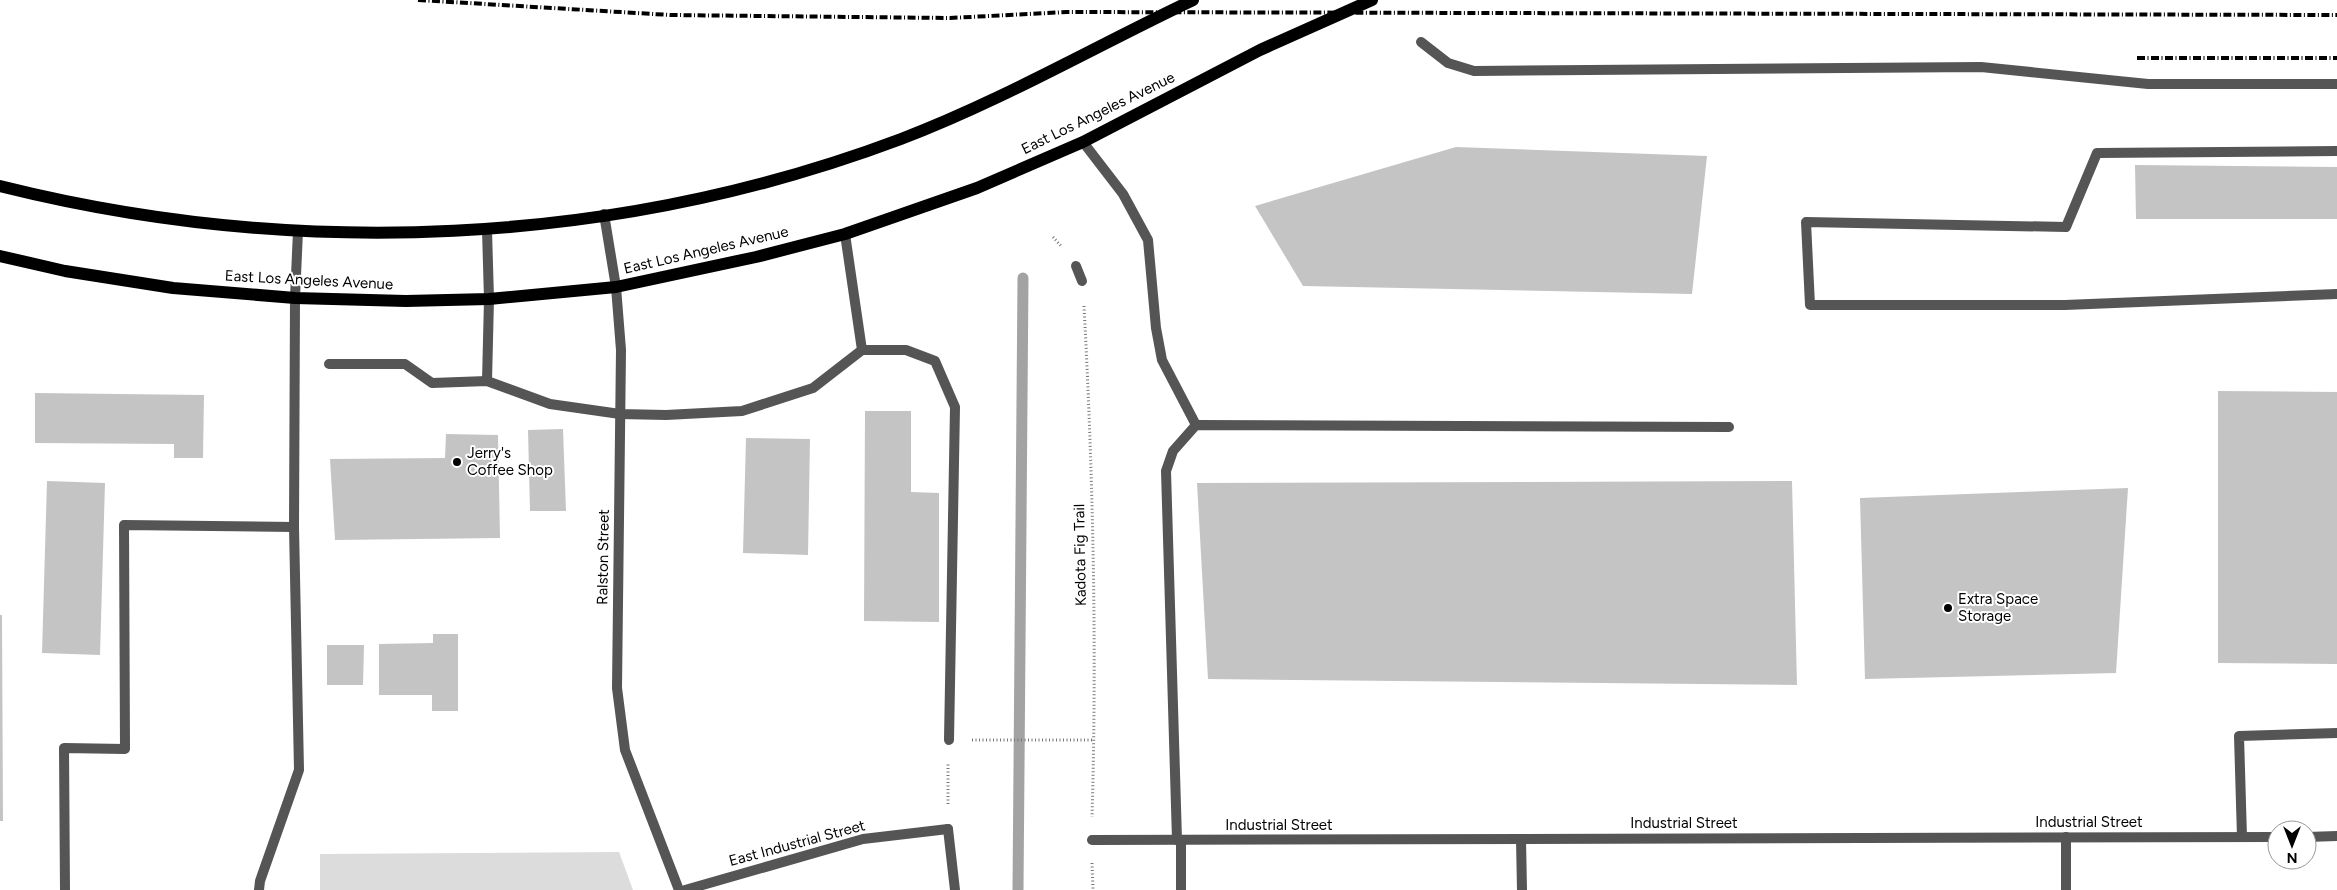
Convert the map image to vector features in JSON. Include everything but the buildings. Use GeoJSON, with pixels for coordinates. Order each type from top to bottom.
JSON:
{"type":"FeatureCollection","features":[{"type":"Feature","properties":{"kind":"main road"},"geometry":{"type":"LineString","coordinates":[[0,186],[52,199],[168,218],[298,231],[391,233],[487,230],[539,225],[696,199],[805,171],[901,138],[970,109],[1193,0]]}},
{"type":"Feature","properties":{"kind":"main road","name":"East Los Angeles Avenue"},"geometry":{"type":"LineString","coordinates":[[0,256],[65,271],[172,288],[295,298],[406,301],[489,299],[616,287],[756,257],[844,234],[976,188],[1083,142],[1260,50],[1372,0]]}},
{"type":"Feature","properties":{"kind":"street"},"geometry":{"type":"LineString","coordinates":[[1421,42],[1448,63],[1474,71],[1981,67],[2148,84],[2337,84]]}},
{"type":"Feature","properties":{"kind":"street"},"geometry":{"type":"LineString","coordinates":[[1083,142],[1123,194],[1148,240],[1156,328],[1162,360],[1196,425]]}},
{"type":"Feature","properties":{"kind":"street"},"geometry":{"type":"LineString","coordinates":[[2337,151],[2097,153],[2066,227],[1806,222],[1810,305],[2065,305],[2337,294]]}},
{"type":"Feature","properties":{"kind":"street","name":"Ralston Street"},"geometry":{"type":"LineString","coordinates":[[604,214],[616,287],[621,350],[617,688],[625,750],[680,890]]}},
{"type":"Feature","properties":{"kind":"street"},"geometry":{"type":"LineString","coordinates":[[487,230],[489,299],[487,381]]}},
{"type":"Feature","properties":{"kind":"street"},"geometry":{"type":"LineString","coordinates":[[259,890],[260,881],[299,770],[294,527],[295,298],[298,231]]}},
{"type":"Feature","properties":{"kind":"street"},"geometry":{"type":"LineString","coordinates":[[844,234],[862,350]]}},
{"type":"Feature","properties":{"kind":"street"},"geometry":{"type":"LineString","coordinates":[[1076,266],[1082,281]]}},
{"type":"Feature","properties":{"kind":"street"},"geometry":{"type":"LineString","coordinates":[[329,364],[405,364],[432,383],[487,381],[550,404],[620,414],[666,415],[742,411],[812,388],[862,350],[906,350],[935,361],[955,407],[949,740]]}},
{"type":"Feature","properties":{"kind":"street"},"geometry":{"type":"LineString","coordinates":[[1181,890],[1166,472],[1173,451],[1196,425],[1728,427]]}},
{"type":"Feature","properties":{"kind":"street"},"geometry":{"type":"LineString","coordinates":[[65,890],[64,748],[125,748],[124,525],[294,527]]}},
{"type":"Feature","properties":{"kind":"street"},"geometry":{"type":"LineString","coordinates":[[2242,837],[2239,736],[2337,733]]}},
{"type":"Feature","properties":{"kind":"street"},"geometry":{"type":"LineString","coordinates":[[948,829],[955,890]]}},
{"type":"Feature","properties":{"kind":"street","name":"East Industrial Street"},"geometry":{"type":"LineString","coordinates":[[685,890],[863,839],[948,829]]}},
{"type":"Feature","properties":{"kind":"street"},"geometry":{"type":"LineString","coordinates":[[2317,836],[2337,836]]}},
{"type":"Feature","properties":{"kind":"street"},"geometry":{"type":"LineString","coordinates":[[2066,837],[2066,890]]}},
{"type":"Feature","properties":{"kind":"street","name":"Industrial Street"},"geometry":{"type":"LineString","coordinates":[[1092,840],[2267,837]]}},
{"type":"Feature","properties":{"kind":"street"},"geometry":{"type":"LineString","coordinates":[[1521,839],[1522,890]]}},
{"type":"Feature","properties":{"kind":"path"},"geometry":{"type":"LineString","coordinates":[[1053,237],[1076,266]]}},
{"type":"Feature","properties":{"kind":"path","name":"Kadota Fig Trail"},"geometry":{"type":"LineString","coordinates":[[1082,281],[1089,396],[1094,740],[1093,890]]}},
{"type":"Feature","properties":{"kind":"path"},"geometry":{"type":"LineString","coordinates":[[948,829],[949,740],[1094,740]]}},
{"type":"Feature","properties":{"kind":"shaded area"},"geometry":{"type":"Polygon","coordinates":[[[619,852],[633,890],[320,890],[320,854],[619,852]]]}},
{"type":"Feature","properties":{"kind":"waterway"},"geometry":{"type":"LineString","coordinates":[[1018,890],[1023,278]]}},
{"type":"Feature","properties":{"kind":"railway"},"geometry":{"type":"LineString","coordinates":[[418,0],[670,15],[950,18],[1067,12],[2337,15]]}},
{"type":"Feature","properties":{"kind":"railway"},"geometry":{"type":"LineString","coordinates":[[2137,58],[2337,58]]}},
{"type":"Feature","properties":{"kind":"place","name":"Jerry's Coffee Shop"},"geometry":{"type":"Point","coordinates":[457,462]}},
{"type":"Feature","properties":{"kind":"place","name":"Extra Space Storage"},"geometry":{"type":"Point","coordinates":[1948,608]}}]}
